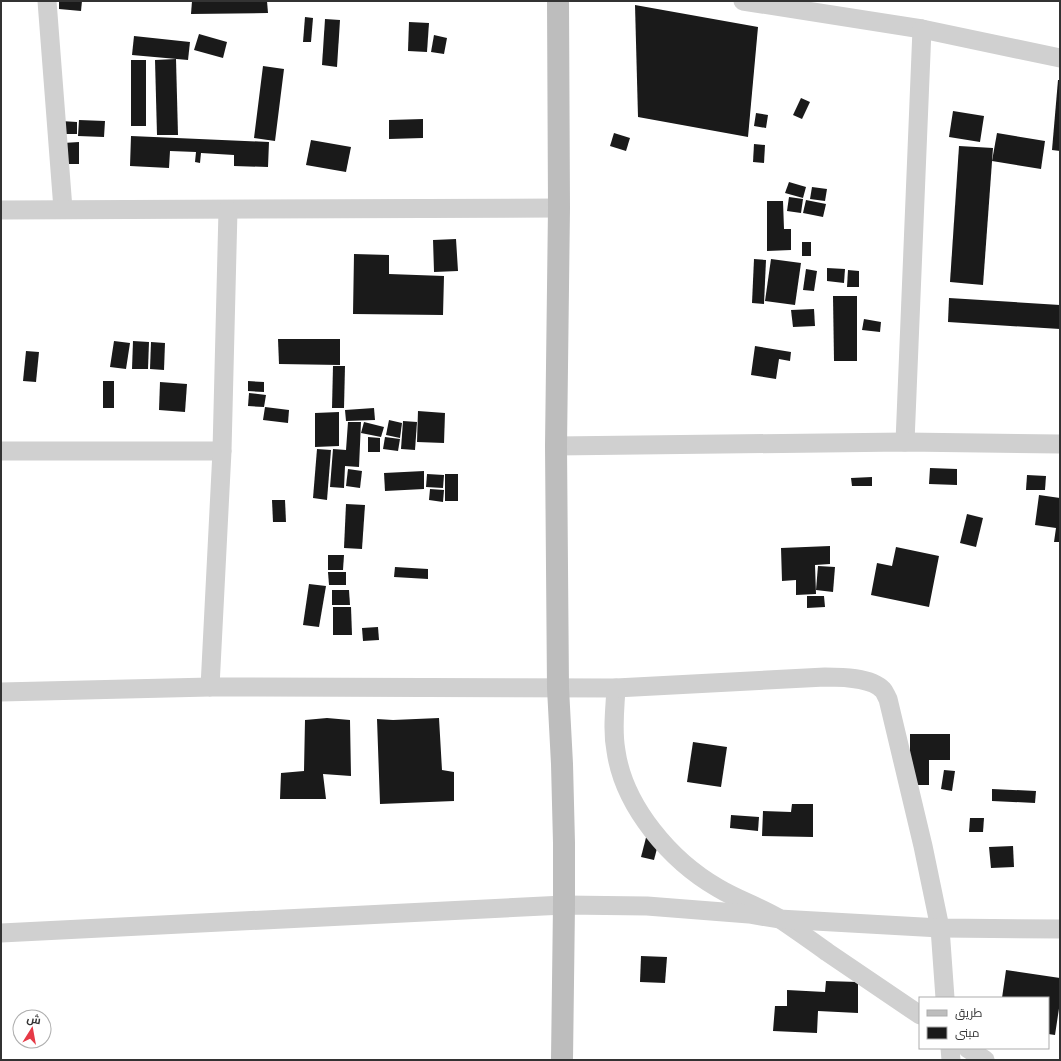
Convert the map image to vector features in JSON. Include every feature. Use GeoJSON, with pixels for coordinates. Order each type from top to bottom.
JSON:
{"type":"FeatureCollection","features":[{"type":"Feature","properties":{"kind":"main road"},"geometry":{"type":"LineString","coordinates":[[558,1],[559,208],[556,446],[558,688],[562,764],[564,905],[562,1060]]}},
{"type":"Feature","properties":{"kind":"street"},"geometry":{"type":"LineString","coordinates":[[47,1],[63,209]]}},
{"type":"Feature","properties":{"kind":"street"},"geometry":{"type":"LineString","coordinates":[[743,1],[836,8],[922,29],[1060,58]]}},
{"type":"Feature","properties":{"kind":"street"},"geometry":{"type":"LineString","coordinates":[[905,442],[922,29]]}},
{"type":"Feature","properties":{"kind":"street"},"geometry":{"type":"LineString","coordinates":[[1,210],[559,208]]}},
{"type":"Feature","properties":{"kind":"street"},"geometry":{"type":"LineString","coordinates":[[210,687],[222,451],[228,210]]}},
{"type":"Feature","properties":{"kind":"street"},"geometry":{"type":"LineString","coordinates":[[556,446],[905,442],[1060,444]]}},
{"type":"Feature","properties":{"kind":"street"},"geometry":{"type":"LineString","coordinates":[[1,451],[222,451]]}},
{"type":"Feature","properties":{"kind":"street"},"geometry":{"type":"LineString","coordinates":[[1,692],[210,687],[616,688],[802,677],[858,679],[878,686],[884,691],[888,699],[940,928],[945,997]]}},
{"type":"Feature","properties":{"kind":"street"},"geometry":{"type":"LineString","coordinates":[[616,688],[614,724],[615,751],[620,773],[637,808],[654,833],[677,858],[696,874],[718,888],[779,919],[919,1014]]}},
{"type":"Feature","properties":{"kind":"street"},"geometry":{"type":"LineString","coordinates":[[1,933],[564,905],[647,906],[749,914],[779,919],[940,928],[1060,929]]}},
{"type":"Feature","properties":{"kind":"street"},"geometry":{"type":"LineString","coordinates":[[950,1049],[951,1060]]}},
{"type":"Feature","properties":{"kind":"street"},"geometry":{"type":"LineString","coordinates":[[968,1049],[985,1060]]}},
{"type":"Feature","properties":{"kind":"building"},"geometry":{"type":"Polygon","coordinates":[[[59,1],[82,1],[81,11],[59,9],[59,1]]]}},
{"type":"Feature","properties":{"kind":"building"},"geometry":{"type":"Polygon","coordinates":[[[192,1],[267,1],[268,13],[191,14],[192,1]]]}},
{"type":"Feature","properties":{"kind":"building"},"geometry":{"type":"Polygon","coordinates":[[[635,5],[758,27],[748,137],[638,117],[635,5]]]}},
{"type":"Feature","properties":{"kind":"building"},"geometry":{"type":"Polygon","coordinates":[[[305,17],[313,18],[311,42],[303,42],[305,17]]]}},
{"type":"Feature","properties":{"kind":"building"},"geometry":{"type":"Polygon","coordinates":[[[325,19],[340,20],[337,67],[322,65],[325,19]]]}},
{"type":"Feature","properties":{"kind":"building"},"geometry":{"type":"Polygon","coordinates":[[[409,22],[429,23],[427,52],[408,51],[409,22]]]}},
{"type":"Feature","properties":{"kind":"building"},"geometry":{"type":"Polygon","coordinates":[[[199,34],[227,42],[223,58],[194,50],[199,34]]]}},
{"type":"Feature","properties":{"kind":"building"},"geometry":{"type":"Polygon","coordinates":[[[434,35],[447,38],[444,54],[431,52],[434,35]]]}},
{"type":"Feature","properties":{"kind":"building"},"geometry":{"type":"Polygon","coordinates":[[[134,36],[190,42],[188,60],[132,55],[134,36]]]}},
{"type":"Feature","properties":{"kind":"building"},"geometry":{"type":"Polygon","coordinates":[[[176,59],[178,135],[157,135],[155,60],[176,59]]]}},
{"type":"Feature","properties":{"kind":"building"},"geometry":{"type":"Polygon","coordinates":[[[131,60],[146,60],[146,126],[131,126],[131,60]]]}},
{"type":"Feature","properties":{"kind":"building"},"geometry":{"type":"Polygon","coordinates":[[[263,66],[284,69],[275,141],[254,138],[263,66]]]}},
{"type":"Feature","properties":{"kind":"building"},"geometry":{"type":"Polygon","coordinates":[[[1058,80],[1060,80],[1060,151],[1052,150],[1058,80]]]}},
{"type":"Feature","properties":{"kind":"building"},"geometry":{"type":"Polygon","coordinates":[[[801,98],[810,102],[802,119],[793,115],[801,98]]]}},
{"type":"Feature","properties":{"kind":"building"},"geometry":{"type":"Polygon","coordinates":[[[953,111],[984,116],[980,142],[949,137],[953,111]]]}},
{"type":"Feature","properties":{"kind":"building"},"geometry":{"type":"Polygon","coordinates":[[[756,113],[768,115],[766,128],[754,126],[756,113]]]}},
{"type":"Feature","properties":{"kind":"building"},"geometry":{"type":"Polygon","coordinates":[[[423,119],[423,138],[389,139],[389,120],[423,119]]]}},
{"type":"Feature","properties":{"kind":"building"},"geometry":{"type":"Polygon","coordinates":[[[79,120],[105,121],[104,137],[78,136],[79,120]]]}},
{"type":"Feature","properties":{"kind":"building"},"geometry":{"type":"Polygon","coordinates":[[[61,121],[77,122],[77,134],[61,134],[61,121]]]}},
{"type":"Feature","properties":{"kind":"building"},"geometry":{"type":"Polygon","coordinates":[[[614,133],[630,138],[626,151],[610,146],[614,133]]]}},
{"type":"Feature","properties":{"kind":"building"},"geometry":{"type":"Polygon","coordinates":[[[997,133],[1045,141],[1041,169],[992,161],[997,133]]]}},
{"type":"Feature","properties":{"kind":"building"},"geometry":{"type":"Polygon","coordinates":[[[131,136],[269,142],[268,167],[234,166],[234,155],[201,153],[200,163],[195,162],[196,152],[170,151],[169,168],[130,166],[131,136]]]}},
{"type":"Feature","properties":{"kind":"building"},"geometry":{"type":"Polygon","coordinates":[[[311,140],[351,147],[346,172],[306,165],[311,140]]]}},
{"type":"Feature","properties":{"kind":"building"},"geometry":{"type":"Polygon","coordinates":[[[79,142],[79,164],[63,164],[63,143],[79,142]]]}},
{"type":"Feature","properties":{"kind":"building"},"geometry":{"type":"Polygon","coordinates":[[[754,144],[765,145],[764,163],[753,162],[754,144]]]}},
{"type":"Feature","properties":{"kind":"building"},"geometry":{"type":"Polygon","coordinates":[[[959,146],[993,148],[983,285],[950,282],[959,146]]]}},
{"type":"Feature","properties":{"kind":"building"},"geometry":{"type":"Polygon","coordinates":[[[789,182],[806,187],[803,198],[785,193],[789,182]]]}},
{"type":"Feature","properties":{"kind":"building"},"geometry":{"type":"Polygon","coordinates":[[[812,187],[827,189],[825,201],[810,199],[812,187]]]}},
{"type":"Feature","properties":{"kind":"building"},"geometry":{"type":"Polygon","coordinates":[[[789,197],[803,199],[801,213],[787,211],[789,197]]]}},
{"type":"Feature","properties":{"kind":"building"},"geometry":{"type":"Polygon","coordinates":[[[806,200],[826,204],[823,217],[803,213],[806,200]]]}},
{"type":"Feature","properties":{"kind":"building"},"geometry":{"type":"Polygon","coordinates":[[[767,201],[783,201],[784,229],[791,229],[791,250],[767,251],[767,201]]]}},
{"type":"Feature","properties":{"kind":"building"},"geometry":{"type":"Polygon","coordinates":[[[456,239],[458,271],[434,272],[433,240],[456,239]]]}},
{"type":"Feature","properties":{"kind":"building"},"geometry":{"type":"Polygon","coordinates":[[[802,242],[811,242],[811,256],[802,256],[802,242]]]}},
{"type":"Feature","properties":{"kind":"building"},"geometry":{"type":"Polygon","coordinates":[[[354,254],[389,255],[389,274],[444,276],[443,315],[353,314],[354,254]]]}},
{"type":"Feature","properties":{"kind":"building"},"geometry":{"type":"Polygon","coordinates":[[[754,259],[766,260],[764,304],[752,303],[754,259]]]}},
{"type":"Feature","properties":{"kind":"building"},"geometry":{"type":"Polygon","coordinates":[[[771,259],[801,263],[795,305],[765,301],[771,259]]]}},
{"type":"Feature","properties":{"kind":"building"},"geometry":{"type":"Polygon","coordinates":[[[827,268],[845,269],[844,283],[827,281],[827,268]]]}},
{"type":"Feature","properties":{"kind":"building"},"geometry":{"type":"Polygon","coordinates":[[[806,269],[817,271],[814,291],[803,290],[806,269]]]}},
{"type":"Feature","properties":{"kind":"building"},"geometry":{"type":"Polygon","coordinates":[[[848,270],[859,271],[859,287],[847,287],[848,270]]]}},
{"type":"Feature","properties":{"kind":"building"},"geometry":{"type":"Polygon","coordinates":[[[833,296],[857,296],[857,361],[834,361],[833,296]]]}},
{"type":"Feature","properties":{"kind":"building"},"geometry":{"type":"Polygon","coordinates":[[[949,298],[1060,305],[1060,329],[948,322],[949,298]]]}},
{"type":"Feature","properties":{"kind":"building"},"geometry":{"type":"Polygon","coordinates":[[[814,309],[815,326],[793,327],[791,310],[814,309]]]}},
{"type":"Feature","properties":{"kind":"building"},"geometry":{"type":"Polygon","coordinates":[[[864,319],[881,322],[880,332],[862,330],[864,319]]]}},
{"type":"Feature","properties":{"kind":"building"},"geometry":{"type":"Polygon","coordinates":[[[278,339],[340,339],[340,365],[279,364],[278,339]]]}},
{"type":"Feature","properties":{"kind":"building"},"geometry":{"type":"Polygon","coordinates":[[[114,341],[130,343],[126,369],[110,367],[114,341]]]}},
{"type":"Feature","properties":{"kind":"building"},"geometry":{"type":"Polygon","coordinates":[[[133,341],[149,342],[148,369],[132,369],[133,341]]]}},
{"type":"Feature","properties":{"kind":"building"},"geometry":{"type":"Polygon","coordinates":[[[151,342],[165,343],[164,370],[150,369],[151,342]]]}},
{"type":"Feature","properties":{"kind":"building"},"geometry":{"type":"Polygon","coordinates":[[[755,346],[791,352],[790,361],[779,359],[776,379],[751,375],[755,346]]]}},
{"type":"Feature","properties":{"kind":"building"},"geometry":{"type":"Polygon","coordinates":[[[26,351],[39,352],[36,382],[23,381],[26,351]]]}},
{"type":"Feature","properties":{"kind":"building"},"geometry":{"type":"Polygon","coordinates":[[[333,366],[345,366],[344,408],[332,408],[333,366]]]}},
{"type":"Feature","properties":{"kind":"building"},"geometry":{"type":"Polygon","coordinates":[[[103,381],[114,381],[114,408],[103,408],[103,381]]]}},
{"type":"Feature","properties":{"kind":"building"},"geometry":{"type":"Polygon","coordinates":[[[248,381],[264,382],[264,392],[248,391],[248,381]]]}},
{"type":"Feature","properties":{"kind":"building"},"geometry":{"type":"Polygon","coordinates":[[[160,382],[187,384],[185,412],[159,410],[160,382]]]}},
{"type":"Feature","properties":{"kind":"building"},"geometry":{"type":"Polygon","coordinates":[[[249,393],[266,395],[264,407],[248,406],[249,393]]]}},
{"type":"Feature","properties":{"kind":"building"},"geometry":{"type":"Polygon","coordinates":[[[265,407],[289,410],[288,423],[263,420],[265,407]]]}},
{"type":"Feature","properties":{"kind":"building"},"geometry":{"type":"Polygon","coordinates":[[[374,408],[375,420],[346,421],[345,410],[374,408]]]}},
{"type":"Feature","properties":{"kind":"building"},"geometry":{"type":"Polygon","coordinates":[[[418,411],[445,413],[444,443],[417,442],[418,411]]]}},
{"type":"Feature","properties":{"kind":"building"},"geometry":{"type":"Polygon","coordinates":[[[339,412],[339,446],[315,447],[315,413],[339,412]]]}},
{"type":"Feature","properties":{"kind":"building"},"geometry":{"type":"Polygon","coordinates":[[[389,420],[402,423],[400,438],[386,435],[389,420]]]}},
{"type":"Feature","properties":{"kind":"building"},"geometry":{"type":"Polygon","coordinates":[[[403,421],[417,422],[415,450],[401,449],[403,421]]]}},
{"type":"Feature","properties":{"kind":"building"},"geometry":{"type":"Polygon","coordinates":[[[348,422],[361,422],[359,467],[345,466],[344,488],[330,487],[333,449],[346,450],[348,422]]]}},
{"type":"Feature","properties":{"kind":"building"},"geometry":{"type":"Polygon","coordinates":[[[364,422],[384,427],[381,437],[361,433],[364,422]]]}},
{"type":"Feature","properties":{"kind":"building"},"geometry":{"type":"Polygon","coordinates":[[[368,437],[380,438],[380,452],[368,452],[368,437]]]}},
{"type":"Feature","properties":{"kind":"building"},"geometry":{"type":"Polygon","coordinates":[[[385,437],[400,439],[398,451],[383,449],[385,437]]]}},
{"type":"Feature","properties":{"kind":"building"},"geometry":{"type":"Polygon","coordinates":[[[317,449],[331,450],[327,500],[313,498],[317,449]]]}},
{"type":"Feature","properties":{"kind":"building"},"geometry":{"type":"Polygon","coordinates":[[[930,468],[957,469],[957,485],[929,484],[930,468]]]}},
{"type":"Feature","properties":{"kind":"building"},"geometry":{"type":"Polygon","coordinates":[[[348,469],[362,471],[360,488],[346,486],[348,469]]]}},
{"type":"Feature","properties":{"kind":"building"},"geometry":{"type":"Polygon","coordinates":[[[424,471],[424,489],[385,491],[384,473],[424,471]]]}},
{"type":"Feature","properties":{"kind":"building"},"geometry":{"type":"Polygon","coordinates":[[[427,474],[444,475],[443,488],[426,487],[427,474]]]}},
{"type":"Feature","properties":{"kind":"building"},"geometry":{"type":"Polygon","coordinates":[[[445,474],[458,474],[458,501],[445,501],[445,474]]]}},
{"type":"Feature","properties":{"kind":"building"},"geometry":{"type":"Polygon","coordinates":[[[1027,475],[1046,476],[1045,490],[1026,490],[1027,475]]]}},
{"type":"Feature","properties":{"kind":"building"},"geometry":{"type":"Polygon","coordinates":[[[872,477],[872,486],[852,486],[851,478],[872,477]]]}},
{"type":"Feature","properties":{"kind":"building"},"geometry":{"type":"Polygon","coordinates":[[[430,489],[444,490],[443,502],[429,500],[430,489]]]}},
{"type":"Feature","properties":{"kind":"building"},"geometry":{"type":"Polygon","coordinates":[[[1039,495],[1060,498],[1060,542],[1054,542],[1056,528],[1035,525],[1039,495]]]}},
{"type":"Feature","properties":{"kind":"building"},"geometry":{"type":"Polygon","coordinates":[[[272,500],[285,500],[286,522],[273,522],[272,500]]]}},
{"type":"Feature","properties":{"kind":"building"},"geometry":{"type":"Polygon","coordinates":[[[346,504],[365,505],[362,549],[344,548],[346,504]]]}},
{"type":"Feature","properties":{"kind":"building"},"geometry":{"type":"Polygon","coordinates":[[[967,514],[983,518],[976,547],[960,543],[967,514]]]}},
{"type":"Feature","properties":{"kind":"building"},"geometry":{"type":"Polygon","coordinates":[[[830,546],[830,564],[815,565],[816,594],[796,595],[796,580],[782,581],[781,548],[830,546]]]}},
{"type":"Feature","properties":{"kind":"building"},"geometry":{"type":"Polygon","coordinates":[[[896,547],[939,556],[929,607],[871,595],[877,563],[892,566],[896,547]]]}},
{"type":"Feature","properties":{"kind":"building"},"geometry":{"type":"Polygon","coordinates":[[[328,555],[344,555],[343,570],[328,570],[328,555]]]}},
{"type":"Feature","properties":{"kind":"building"},"geometry":{"type":"Polygon","coordinates":[[[818,566],[835,567],[833,592],[816,590],[818,566]]]}},
{"type":"Feature","properties":{"kind":"building"},"geometry":{"type":"Polygon","coordinates":[[[395,567],[428,569],[428,579],[394,577],[395,567]]]}},
{"type":"Feature","properties":{"kind":"building"},"geometry":{"type":"Polygon","coordinates":[[[328,572],[346,572],[346,585],[329,585],[328,572]]]}},
{"type":"Feature","properties":{"kind":"building"},"geometry":{"type":"Polygon","coordinates":[[[309,584],[326,586],[319,627],[303,625],[309,584]]]}},
{"type":"Feature","properties":{"kind":"building"},"geometry":{"type":"Polygon","coordinates":[[[332,590],[349,590],[350,605],[332,605],[332,590]]]}},
{"type":"Feature","properties":{"kind":"building"},"geometry":{"type":"Polygon","coordinates":[[[807,596],[824,596],[825,607],[807,608],[807,596]]]}},
{"type":"Feature","properties":{"kind":"building"},"geometry":{"type":"Polygon","coordinates":[[[333,607],[351,607],[352,635],[333,635],[333,607]]]}},
{"type":"Feature","properties":{"kind":"building"},"geometry":{"type":"Polygon","coordinates":[[[378,627],[379,640],[363,641],[362,628],[378,627]]]}},
{"type":"Feature","properties":{"kind":"building"},"geometry":{"type":"Polygon","coordinates":[[[327,718],[350,720],[351,776],[323,774],[326,799],[280,799],[281,773],[304,771],[305,720],[327,718]]]}},
{"type":"Feature","properties":{"kind":"building"},"geometry":{"type":"Polygon","coordinates":[[[439,718],[442,770],[454,772],[454,801],[380,804],[377,719],[393,720],[439,718]]]}},
{"type":"Feature","properties":{"kind":"building"},"geometry":{"type":"Polygon","coordinates":[[[910,734],[950,734],[950,760],[929,760],[929,785],[910,785],[910,734]]]}},
{"type":"Feature","properties":{"kind":"building"},"geometry":{"type":"Polygon","coordinates":[[[693,742],[727,747],[721,787],[687,782],[693,742]]]}},
{"type":"Feature","properties":{"kind":"building"},"geometry":{"type":"Polygon","coordinates":[[[944,770],[955,771],[952,791],[941,789],[944,770]]]}},
{"type":"Feature","properties":{"kind":"building"},"geometry":{"type":"Polygon","coordinates":[[[992,789],[1036,791],[1035,803],[992,801],[992,789]]]}},
{"type":"Feature","properties":{"kind":"building"},"geometry":{"type":"Polygon","coordinates":[[[792,804],[813,804],[813,837],[762,836],[763,811],[791,812],[792,804]]]}},
{"type":"Feature","properties":{"kind":"building"},"geometry":{"type":"Polygon","coordinates":[[[731,815],[759,817],[758,831],[730,828],[731,815]]]}},
{"type":"Feature","properties":{"kind":"building"},"geometry":{"type":"Polygon","coordinates":[[[970,818],[984,818],[983,832],[969,832],[970,818]]]}},
{"type":"Feature","properties":{"kind":"building"},"geometry":{"type":"Polygon","coordinates":[[[649,826],[662,829],[654,860],[641,857],[649,826]]]}},
{"type":"Feature","properties":{"kind":"building"},"geometry":{"type":"Polygon","coordinates":[[[1013,846],[1014,867],[991,868],[989,847],[1013,846]]]}},
{"type":"Feature","properties":{"kind":"building"},"geometry":{"type":"Polygon","coordinates":[[[641,956],[667,957],[665,983],[640,982],[641,956]]]}},
{"type":"Feature","properties":{"kind":"building"},"geometry":{"type":"Polygon","coordinates":[[[1006,970],[1060,978],[1060,1002],[1055,1035],[1049,1034],[1049,997],[1002,997],[1006,970]]]}},
{"type":"Feature","properties":{"kind":"building"},"geometry":{"type":"Polygon","coordinates":[[[826,981],[858,982],[858,1013],[818,1011],[817,1033],[773,1031],[775,1006],[787,1006],[787,990],[825,992],[826,981]]]}}]}
